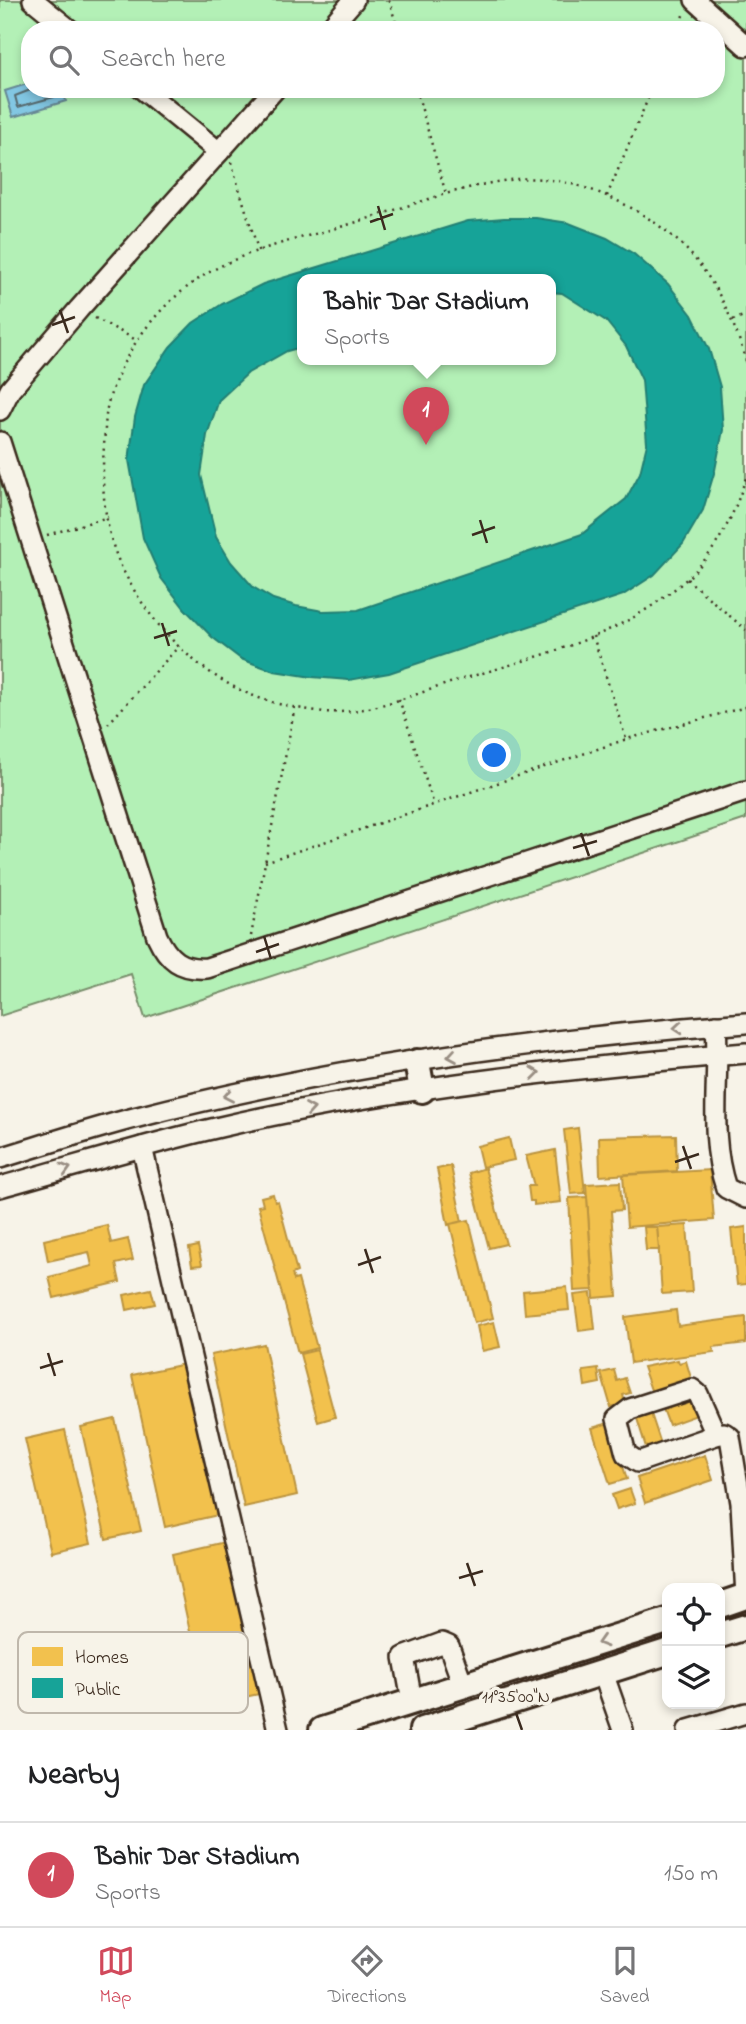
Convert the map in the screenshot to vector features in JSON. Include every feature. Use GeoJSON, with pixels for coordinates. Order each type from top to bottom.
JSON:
{"type":"FeatureCollection","features":[{"type":"Feature","properties":{"kind":"main road"},"geometry":{"type":"LineString","coordinates":[[417,1062],[422,1090]]}},
{"type":"Feature","properties":{"kind":"main road"},"geometry":{"type":"LineString","coordinates":[[725,1603],[746,1596]]}},
{"type":"Feature","properties":{"kind":"main road"},"geometry":{"type":"LineString","coordinates":[[322,1730],[662,1623]]}},
{"type":"Feature","properties":{"kind":"main road"},"geometry":{"type":"LineString","coordinates":[[725,1633],[746,1627]]}},
{"type":"Feature","properties":{"kind":"main road"},"geometry":{"type":"LineString","coordinates":[[422,1730],[662,1654]]}},
{"type":"Feature","properties":{"kind":"street"},"geometry":{"type":"LineString","coordinates":[[33,0],[58,21]]}},
{"type":"Feature","properties":{"kind":"street"},"geometry":{"type":"LineString","coordinates":[[336,21],[354,0]]}},
{"type":"Feature","properties":{"kind":"street"},"geometry":{"type":"LineString","coordinates":[[690,5],[712,21]]}},
{"type":"Feature","properties":{"kind":"street"},"geometry":{"type":"LineString","coordinates":[[725,31],[746,46]]}},
{"type":"Feature","properties":{"kind":"street"},"geometry":{"type":"LineString","coordinates":[[154,98],[222,148]]}},
{"type":"Feature","properties":{"kind":"street"},"geometry":{"type":"LineString","coordinates":[[0,410],[10,390],[79,309],[267,98]]}},
{"type":"Feature","properties":{"kind":"street"},"geometry":{"type":"LineString","coordinates":[[0,442],[165,953],[190,969],[207,968],[746,791]]}},
{"type":"Feature","properties":{"kind":"street"},"geometry":{"type":"LineString","coordinates":[[0,1158],[136,1118],[212,1100],[417,1062],[621,1033],[746,1023]]}},
{"type":"Feature","properties":{"kind":"street"},"geometry":{"type":"LineString","coordinates":[[716,1026],[718,1055],[714,1120],[718,1163],[726,1188],[746,1198]]}},
{"type":"Feature","properties":{"kind":"street"},"geometry":{"type":"LineString","coordinates":[[0,1187],[233,1124],[422,1090],[531,1073],[746,1053]]}},
{"type":"Feature","properties":{"kind":"street"},"geometry":{"type":"LineString","coordinates":[[142,1147],[278,1730]]}},
{"type":"Feature","properties":{"kind":"street"},"geometry":{"type":"LineString","coordinates":[[716,1434],[695,1390],[630,1409],[617,1419],[626,1454],[638,1462],[716,1434],[724,1433],[730,1437],[736,1463],[746,1596]]}},
{"type":"Feature","properties":{"kind":"street"},"geometry":{"type":"LineString","coordinates":[[412,1701],[402,1661],[407,1655],[442,1643],[449,1646],[463,1685]]}},
{"type":"Feature","properties":{"kind":"street"},"geometry":{"type":"LineString","coordinates":[[603,1673],[622,1730]]}},
{"type":"Feature","properties":{"kind":"street"},"geometry":{"type":"LineString","coordinates":[[688,1730],[746,1713]]}},
{"type":"Feature","properties":{"kind":"path"},"geometry":{"type":"LineString","coordinates":[[389,0],[395,21]]}},
{"type":"Feature","properties":{"kind":"path"},"geometry":{"type":"LineString","coordinates":[[682,21],[690,5]]}},
{"type":"Feature","properties":{"kind":"path"},"geometry":{"type":"LineString","coordinates":[[419,98],[446,194]]}},
{"type":"Feature","properties":{"kind":"path"},"geometry":{"type":"LineString","coordinates":[[607,197],[648,98]]}},
{"type":"Feature","properties":{"kind":"path"},"geometry":{"type":"LineString","coordinates":[[222,148],[260,253]]}},
{"type":"Feature","properties":{"kind":"path"},"geometry":{"type":"LineString","coordinates":[[746,361],[732,321],[695,259],[645,215],[582,186],[521,178],[446,194],[260,253],[218,268],[188,287],[156,314],[125,359],[107,405],[102,471],[107,517],[116,555],[137,599],[179,646],[210,673],[264,700],[328,712],[399,699],[571,645],[636,616],[687,579],[715,549],[737,508],[746,477]]}},
{"type":"Feature","properties":{"kind":"path"},"geometry":{"type":"LineString","coordinates":[[79,309],[138,341]]}},
{"type":"Feature","properties":{"kind":"path"},"geometry":{"type":"LineString","coordinates":[[732,321],[746,315]]}},
{"type":"Feature","properties":{"kind":"path"},"geometry":{"type":"LineString","coordinates":[[31,540],[107,517]]}},
{"type":"Feature","properties":{"kind":"path"},"geometry":{"type":"LineString","coordinates":[[687,579],[746,630]]}},
{"type":"Feature","properties":{"kind":"path"},"geometry":{"type":"LineString","coordinates":[[593,636],[626,740]]}},
{"type":"Feature","properties":{"kind":"path"},"geometry":{"type":"LineString","coordinates":[[94,739],[179,646]]}},
{"type":"Feature","properties":{"kind":"path"},"geometry":{"type":"LineString","coordinates":[[399,699],[434,805]]}},
{"type":"Feature","properties":{"kind":"path"},"geometry":{"type":"LineString","coordinates":[[248,954],[295,706]]}},
{"type":"Feature","properties":{"kind":"path"},"geometry":{"type":"LineString","coordinates":[[265,862],[626,740],[746,707]]}},
{"type":"Feature","properties":{"kind":"green space"},"geometry":{"type":"Polygon","coordinates":[[[0,0],[746,0],[746,819],[145,1018],[131,974],[0,1016],[0,0]]]}},
{"type":"Feature","properties":{"kind":"water"},"geometry":{"type":"Polygon","coordinates":[[[21,86],[21,98],[65,98],[66,101],[13,117],[5,91],[21,86]]]}},
{"type":"Feature","properties":{"kind":"building: Homes"},"geometry":{"type":"Polygon","coordinates":[[[578,1128],[585,1193],[571,1194],[564,1130],[578,1128]]]}},
{"type":"Feature","properties":{"kind":"building: Homes"},"geometry":{"type":"Polygon","coordinates":[[[676,1135],[677,1171],[600,1176],[599,1137],[676,1135]]]}},
{"type":"Feature","properties":{"kind":"building: Homes"},"geometry":{"type":"Polygon","coordinates":[[[509,1138],[514,1160],[482,1167],[477,1146],[509,1138]]]}},
{"type":"Feature","properties":{"kind":"building: Homes"},"geometry":{"type":"Polygon","coordinates":[[[555,1150],[561,1202],[534,1205],[534,1201],[530,1201],[528,1186],[534,1186],[526,1156],[555,1150]]]}},
{"type":"Feature","properties":{"kind":"building: Homes"},"geometry":{"type":"Polygon","coordinates":[[[451,1166],[462,1222],[448,1225],[437,1169],[451,1166]]]}},
{"type":"Feature","properties":{"kind":"building: Homes"},"geometry":{"type":"Polygon","coordinates":[[[485,1168],[506,1244],[489,1248],[469,1173],[485,1168]]]}},
{"type":"Feature","properties":{"kind":"building: Homes"},"geometry":{"type":"Polygon","coordinates":[[[710,1170],[714,1220],[627,1227],[623,1175],[710,1170]]]}},
{"type":"Feature","properties":{"kind":"building: Homes"},"geometry":{"type":"Polygon","coordinates":[[[620,1182],[622,1210],[611,1211],[617,1296],[594,1298],[586,1184],[620,1182]]]}},
{"type":"Feature","properties":{"kind":"building: Homes"},"geometry":{"type":"Polygon","coordinates":[[[273,1194],[275,1202],[278,1201],[297,1272],[292,1274],[294,1280],[298,1279],[317,1348],[298,1353],[258,1206],[263,1205],[261,1197],[273,1194]]]}},
{"type":"Feature","properties":{"kind":"building: Homes"},"geometry":{"type":"Polygon","coordinates":[[[587,1197],[593,1290],[574,1291],[569,1198],[587,1197]]]}},
{"type":"Feature","properties":{"kind":"building: Homes"},"geometry":{"type":"Polygon","coordinates":[[[469,1220],[493,1318],[474,1323],[450,1224],[469,1220]]]}},
{"type":"Feature","properties":{"kind":"building: Homes"},"geometry":{"type":"Polygon","coordinates":[[[107,1225],[111,1243],[128,1239],[133,1260],[116,1264],[120,1282],[54,1298],[49,1277],[92,1266],[89,1252],[48,1261],[44,1240],[107,1225]]]}},
{"type":"Feature","properties":{"kind":"building: Homes"},"geometry":{"type":"Polygon","coordinates":[[[687,1225],[692,1292],[662,1294],[657,1227],[687,1225]]]}},
{"type":"Feature","properties":{"kind":"building: Homes"},"geometry":{"type":"Polygon","coordinates":[[[644,1227],[657,1227],[659,1250],[646,1250],[644,1227]]]}},
{"type":"Feature","properties":{"kind":"building: Homes"},"geometry":{"type":"Polygon","coordinates":[[[746,1227],[746,1284],[737,1285],[731,1229],[746,1227]]]}},
{"type":"Feature","properties":{"kind":"building: Homes"},"geometry":{"type":"Polygon","coordinates":[[[198,1246],[202,1265],[192,1266],[189,1248],[198,1246]]]}},
{"type":"Feature","properties":{"kind":"building: Homes"},"geometry":{"type":"Polygon","coordinates":[[[567,1287],[569,1310],[525,1314],[523,1291],[567,1287]]]}},
{"type":"Feature","properties":{"kind":"building: Homes"},"geometry":{"type":"Polygon","coordinates":[[[151,1289],[155,1304],[127,1310],[124,1295],[151,1289]]]}},
{"type":"Feature","properties":{"kind":"building: Homes"},"geometry":{"type":"Polygon","coordinates":[[[591,1293],[595,1329],[579,1331],[574,1295],[591,1293]]]}},
{"type":"Feature","properties":{"kind":"building: Homes"},"geometry":{"type":"Polygon","coordinates":[[[676,1310],[678,1326],[746,1317],[746,1343],[713,1347],[714,1352],[631,1363],[625,1317],[676,1310]]]}},
{"type":"Feature","properties":{"kind":"building: Homes"},"geometry":{"type":"Polygon","coordinates":[[[494,1322],[500,1347],[482,1351],[477,1326],[494,1322]]]}},
{"type":"Feature","properties":{"kind":"building: Homes"},"geometry":{"type":"Polygon","coordinates":[[[264,1344],[297,1495],[244,1507],[211,1355],[264,1344]]]}},
{"type":"Feature","properties":{"kind":"building: Homes"},"geometry":{"type":"Polygon","coordinates":[[[317,1350],[335,1417],[318,1422],[300,1354],[317,1350]]]}},
{"type":"Feature","properties":{"kind":"building: Homes"},"geometry":{"type":"Polygon","coordinates":[[[678,1360],[679,1363],[686,1361],[691,1378],[682,1381],[685,1390],[652,1393],[643,1367],[678,1360]]]}},
{"type":"Feature","properties":{"kind":"building: Homes"},"geometry":{"type":"Polygon","coordinates":[[[185,1364],[218,1515],[165,1527],[132,1375],[185,1364]]]}},
{"type":"Feature","properties":{"kind":"building: Homes"},"geometry":{"type":"Polygon","coordinates":[[[598,1369],[600,1383],[585,1386],[583,1371],[598,1369]]]}},
{"type":"Feature","properties":{"kind":"building: Homes"},"geometry":{"type":"Polygon","coordinates":[[[614,1370],[617,1381],[625,1378],[630,1393],[623,1395],[625,1403],[611,1407],[601,1373],[614,1370]]]}},
{"type":"Feature","properties":{"kind":"building: Homes"},"geometry":{"type":"Polygon","coordinates":[[[691,1396],[697,1415],[669,1425],[662,1406],[691,1396]]]}},
{"type":"Feature","properties":{"kind":"building: Homes"},"geometry":{"type":"Polygon","coordinates":[[[649,1408],[664,1453],[649,1457],[635,1412],[649,1408]]]}},
{"type":"Feature","properties":{"kind":"building: Homes"},"geometry":{"type":"Polygon","coordinates":[[[115,1419],[141,1531],[106,1539],[81,1427],[115,1419]]]}},
{"type":"Feature","properties":{"kind":"building: Homes"},"geometry":{"type":"Polygon","coordinates":[[[609,1423],[627,1479],[610,1484],[592,1428],[609,1423]]]}},
{"type":"Feature","properties":{"kind":"building: Homes"},"geometry":{"type":"Polygon","coordinates":[[[65,1430],[91,1543],[51,1552],[25,1439],[65,1430]]]}},
{"type":"Feature","properties":{"kind":"building: Homes"},"geometry":{"type":"Polygon","coordinates":[[[705,1455],[713,1480],[645,1503],[637,1478],[705,1455]]]}},
{"type":"Feature","properties":{"kind":"building: Homes"},"geometry":{"type":"Polygon","coordinates":[[[630,1489],[635,1503],[617,1509],[612,1495],[630,1489]]]}},
{"type":"Feature","properties":{"kind":"building: Homes"},"geometry":{"type":"Polygon","coordinates":[[[226,1542],[246,1632],[190,1632],[173,1554],[226,1542]]]}},
{"type":"Feature","properties":{"kind":"building: Homes"},"geometry":{"type":"Polygon","coordinates":[[[248,1643],[259,1694],[248,1696],[248,1643]]]}},
{"type":"Feature","properties":{"kind":"building: Public"},"geometry":{"type":"Polygon","coordinates":[[[536,218],[569,223],[607,238],[634,254],[668,284],[692,315],[709,349],[720,387],[723,430],[703,510],[683,544],[654,575],[623,595],[389,673],[349,680],[312,677],[274,671],[241,659],[212,637],[185,609],[161,578],[143,538],[129,460],[135,417],[144,385],[170,347],[193,323],[222,304],[263,284],[468,221],[536,218]],[[297,274],[297,348],[287,351],[248,373],[219,400],[207,435],[201,475],[216,537],[231,562],[253,587],[273,599],[323,611],[358,610],[582,534],[626,499],[640,473],[647,444],[642,380],[626,346],[606,321],[562,293],[556,292],[556,274],[297,274]]]}},
{"type":"Feature","properties":{"kind":"place","name":"Bahir Dar Stadium"},"geometry":{"type":"Point","coordinates":[426,445]}}]}
